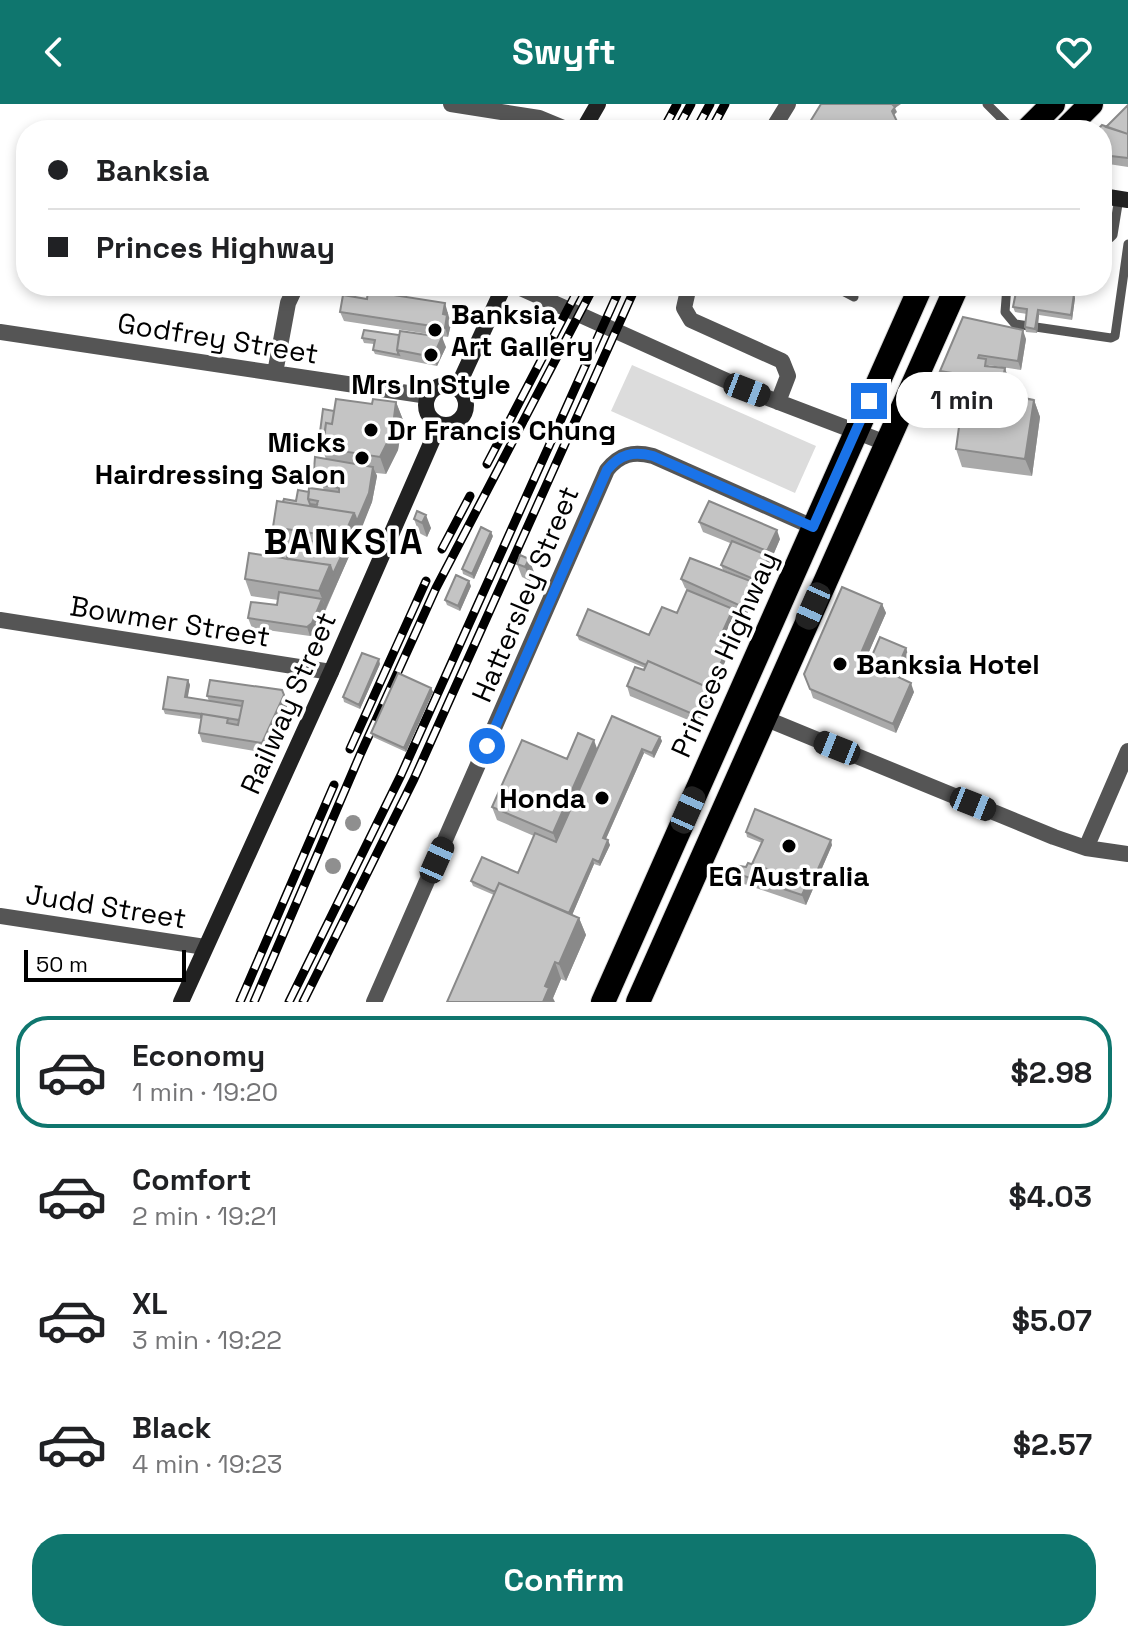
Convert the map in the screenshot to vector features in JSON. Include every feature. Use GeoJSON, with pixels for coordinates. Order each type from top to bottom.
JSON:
{"type":"FeatureCollection","features":[{"type":"Feature","properties":{"kind":"highway"},"geometry":{"type":"LineString","coordinates":[[1037,120],[1053,104]]}},
{"type":"Feature","properties":{"kind":"highway"},"geometry":{"type":"LineString","coordinates":[[1075,120],[1091,104]]}},
{"type":"Feature","properties":{"kind":"highway","name":"Princes Highway"},"geometry":{"type":"LineString","coordinates":[[603,1002],[916,296]]}},
{"type":"Feature","properties":{"kind":"highway"},"geometry":{"type":"LineString","coordinates":[[638,1002],[952,296]]}},
{"type":"Feature","properties":{"kind":"street"},"geometry":{"type":"LineString","coordinates":[[451,104],[544,120]]}},
{"type":"Feature","properties":{"kind":"street"},"geometry":{"type":"LineString","coordinates":[[275,373],[291,296]]}},
{"type":"Feature","properties":{"kind":"street"},"geometry":{"type":"LineString","coordinates":[[457,388],[499,296]]}},
{"type":"Feature","properties":{"kind":"street"},"geometry":{"type":"LineString","coordinates":[[537,296],[778,402],[886,443]]}},
{"type":"Feature","properties":{"kind":"street"},"geometry":{"type":"LineString","coordinates":[[687,296],[684,308],[691,320],[782,361],[788,376],[778,402]]}},
{"type":"Feature","properties":{"kind":"street","name":"Godfrey Street"},"geometry":{"type":"LineString","coordinates":[[0,332],[428,396]]}},
{"type":"Feature","properties":{"kind":"street"},"geometry":{"type":"LineString","coordinates":[[444,385],[457,388],[467,404],[463,417],[452,425],[439,425],[426,410],[428,396],[444,385]]}},
{"type":"Feature","properties":{"kind":"street","name":"Railway Street"},"geometry":{"type":"LineString","coordinates":[[181,1002],[439,425]]}},
{"type":"Feature","properties":{"kind":"street","name":"Hattersley Street"},"geometry":{"type":"LineString","coordinates":[[374,1002],[607,470],[614,461],[639,452],[653,456],[813,527]]}},
{"type":"Feature","properties":{"kind":"street","name":"Bowmer Street"},"geometry":{"type":"LineString","coordinates":[[0,620],[331,672]]}},
{"type":"Feature","properties":{"kind":"street"},"geometry":{"type":"LineString","coordinates":[[764,718],[1054,837],[1086,848],[1128,854]]}},
{"type":"Feature","properties":{"kind":"street"},"geometry":{"type":"LineString","coordinates":[[1086,848],[1128,751]]}},
{"type":"Feature","properties":{"kind":"street","name":"Judd Street"},"geometry":{"type":"LineString","coordinates":[[0,916],[205,947]]}},
{"type":"Feature","properties":{"kind":"lane"},"geometry":{"type":"LineString","coordinates":[[987,104],[1003,120]]}},
{"type":"Feature","properties":{"kind":"lane"},"geometry":{"type":"LineString","coordinates":[[1112,236],[1116,198]]}},
{"type":"Feature","properties":{"kind":"lane"},"geometry":{"type":"LineString","coordinates":[[1006,296],[1005,312],[1015,324],[1111,338],[1115,336],[1128,244]]}},
{"type":"Feature","properties":{"kind":"shaded area"},"geometry":{"type":"Polygon","coordinates":[[[632,365],[816,446],[795,493],[611,411],[632,365]]]}},
{"type":"Feature","properties":{"kind":"building"},"geometry":{"type":"Polygon","coordinates":[[[821,104],[892,104],[896,120],[811,120],[821,104]]]}},
{"type":"Feature","properties":{"kind":"building"},"geometry":{"type":"Polygon","coordinates":[[[1128,105],[1128,134],[1112,129],[1112,121],[1128,105]]]}},
{"type":"Feature","properties":{"kind":"building"},"geometry":{"type":"Polygon","coordinates":[[[1112,128],[1128,134],[1128,158],[1112,156],[1112,128]]]}},
{"type":"Feature","properties":{"kind":"building"},"geometry":{"type":"Polygon","coordinates":[[[343,296],[367,299],[367,296],[400,296],[445,303],[445,328],[340,312],[343,296]]]}},
{"type":"Feature","properties":{"kind":"building"},"geometry":{"type":"Polygon","coordinates":[[[1015,296],[1074,296],[1071,315],[1038,310],[1035,329],[1025,327],[1027,309],[1013,307],[1015,296]]]}},
{"type":"Feature","properties":{"kind":"building"},"geometry":{"type":"Polygon","coordinates":[[[963,317],[1023,330],[1018,361],[979,355],[978,358],[986,359],[985,366],[1005,368],[1002,383],[1022,386],[1020,397],[1034,400],[975,392],[977,377],[940,371],[963,317]]]}},
{"type":"Feature","properties":{"kind":"building"},"geometry":{"type":"Polygon","coordinates":[[[364,330],[399,335],[399,355],[373,350],[375,340],[362,338],[364,330]]]}},
{"type":"Feature","properties":{"kind":"building"},"geometry":{"type":"Polygon","coordinates":[[[400,331],[442,337],[433,357],[397,350],[400,331]]]}},
{"type":"Feature","properties":{"kind":"building"},"geometry":{"type":"Polygon","coordinates":[[[941,376],[977,381],[975,392],[964,390],[962,402],[932,398],[941,376]]]}},
{"type":"Feature","properties":{"kind":"building"},"geometry":{"type":"Polygon","coordinates":[[[964,390],[1034,400],[1025,459],[956,449],[964,390]]]}},
{"type":"Feature","properties":{"kind":"building"},"geometry":{"type":"Polygon","coordinates":[[[336,399],[372,404],[373,399],[396,402],[392,433],[380,457],[322,448],[326,423],[332,424],[336,399]]]}},
{"type":"Feature","properties":{"kind":"building"},"geometry":{"type":"Polygon","coordinates":[[[323,409],[334,411],[332,424],[326,423],[325,432],[320,432],[323,409]]]}},
{"type":"Feature","properties":{"kind":"building"},"geometry":{"type":"Polygon","coordinates":[[[315,457],[373,467],[369,493],[357,521],[354,513],[316,507],[318,501],[308,499],[309,488],[339,492],[339,488],[322,485],[324,471],[314,470],[315,457]]]}},
{"type":"Feature","properties":{"kind":"building"},"geometry":{"type":"Polygon","coordinates":[[[298,490],[309,492],[310,504],[316,507],[283,502],[284,499],[296,501],[298,490]]]}},
{"type":"Feature","properties":{"kind":"building"},"geometry":{"type":"Polygon","coordinates":[[[277,501],[354,513],[343,538],[273,527],[277,501]]]}},
{"type":"Feature","properties":{"kind":"building"},"geometry":{"type":"Polygon","coordinates":[[[709,501],[777,530],[767,551],[699,522],[709,501]]]}},
{"type":"Feature","properties":{"kind":"building"},"geometry":{"type":"Polygon","coordinates":[[[417,511],[426,515],[422,523],[414,519],[417,511]]]}},
{"type":"Feature","properties":{"kind":"building"},"geometry":{"type":"Polygon","coordinates":[[[481,527],[491,532],[472,574],[462,569],[481,527]]]}},
{"type":"Feature","properties":{"kind":"building"},"geometry":{"type":"Polygon","coordinates":[[[311,541],[346,546],[333,574],[330,565],[287,559],[289,545],[309,549],[311,541]]]}},
{"type":"Feature","properties":{"kind":"building"},"geometry":{"type":"Polygon","coordinates":[[[732,541],[769,556],[758,581],[721,565],[732,541]]]}},
{"type":"Feature","properties":{"kind":"building"},"geometry":{"type":"Polygon","coordinates":[[[275,546],[289,548],[287,559],[274,556],[275,546]]]}},
{"type":"Feature","properties":{"kind":"building"},"geometry":{"type":"Polygon","coordinates":[[[249,553],[330,565],[319,591],[245,579],[249,553]]]}},
{"type":"Feature","properties":{"kind":"building"},"geometry":{"type":"Polygon","coordinates":[[[520,555],[529,559],[525,567],[517,564],[520,555]]]}},
{"type":"Feature","properties":{"kind":"building"},"geometry":{"type":"Polygon","coordinates":[[[690,558],[753,582],[743,607],[681,579],[690,558]]]}},
{"type":"Feature","properties":{"kind":"building"},"geometry":{"type":"Polygon","coordinates":[[[456,575],[469,581],[458,606],[445,600],[456,575]]]}},
{"type":"Feature","properties":{"kind":"building","name":"Banksia Hotel"},"geometry":{"type":"Polygon","coordinates":[[[842,587],[882,604],[858,660],[868,665],[880,637],[906,648],[894,675],[911,683],[893,724],[810,689],[804,674],[842,587]]]}},
{"type":"Feature","properties":{"kind":"building"},"geometry":{"type":"Polygon","coordinates":[[[687,590],[733,609],[722,633],[732,637],[709,691],[707,687],[648,661],[646,665],[577,635],[588,609],[649,635],[662,607],[677,613],[687,590]]]}},
{"type":"Feature","properties":{"kind":"building"},"geometry":{"type":"Polygon","coordinates":[[[279,592],[322,599],[312,623],[307,627],[248,618],[251,602],[277,605],[279,592]]]}},
{"type":"Feature","properties":{"kind":"building"},"geometry":{"type":"Polygon","coordinates":[[[362,653],[379,659],[359,705],[343,697],[362,653]]]}},
{"type":"Feature","properties":{"kind":"building"},"geometry":{"type":"Polygon","coordinates":[[[648,661],[707,687],[695,715],[627,686],[635,667],[644,670],[648,661]]]}},
{"type":"Feature","properties":{"kind":"building"},"geometry":{"type":"Polygon","coordinates":[[[398,673],[431,688],[404,748],[371,733],[398,673]]]}},
{"type":"Feature","properties":{"kind":"building"},"geometry":{"type":"Polygon","coordinates":[[[168,677],[188,680],[185,697],[242,706],[239,720],[202,714],[201,718],[201,714],[163,709],[168,677]]]}},
{"type":"Feature","properties":{"kind":"building"},"geometry":{"type":"Polygon","coordinates":[[[210,680],[282,690],[284,695],[262,743],[199,733],[202,714],[228,718],[227,723],[238,725],[243,701],[207,696],[210,680]]]}},
{"type":"Feature","properties":{"kind":"building","name":"Honda"},"geometry":{"type":"Polygon","coordinates":[[[612,716],[660,737],[652,753],[642,749],[603,838],[608,840],[599,862],[593,859],[569,913],[499,883],[495,892],[471,881],[482,857],[518,873],[535,833],[556,842],[612,716]]]}},
{"type":"Feature","properties":{"kind":"building","name":"Honda"},"geometry":{"type":"Polygon","coordinates":[[[578,733],[594,740],[553,833],[492,807],[522,740],[567,759],[578,733]]]}},
{"type":"Feature","properties":{"kind":"building"},"geometry":{"type":"Polygon","coordinates":[[[755,809],[831,840],[810,887],[808,882],[752,864],[763,840],[746,832],[755,809]]]}},
{"type":"Feature","properties":{"kind":"building"},"geometry":{"type":"Polygon","coordinates":[[[748,863],[808,882],[802,895],[738,874],[739,866],[746,867],[748,863]]]}},
{"type":"Feature","properties":{"kind":"building"},"geometry":{"type":"Polygon","coordinates":[[[499,883],[579,918],[559,964],[555,962],[545,986],[549,988],[543,1002],[447,1002],[499,883]]]}},
{"type":"Feature","properties":{"kind":"railway"},"geometry":{"type":"LineString","coordinates":[[668,120],[677,104]]}},
{"type":"Feature","properties":{"kind":"railway"},"geometry":{"type":"LineString","coordinates":[[682,120],[691,104]]}},
{"type":"Feature","properties":{"kind":"railway"},"geometry":{"type":"LineString","coordinates":[[701,120],[710,104]]}},
{"type":"Feature","properties":{"kind":"railway"},"geometry":{"type":"LineString","coordinates":[[716,120],[725,104]]}},
{"type":"Feature","properties":{"kind":"railway"},"geometry":{"type":"LineString","coordinates":[[487,464],[575,296]]}},
{"type":"Feature","properties":{"kind":"railway"},"geometry":{"type":"LineString","coordinates":[[254,1002],[436,588],[589,296]]}},
{"type":"Feature","properties":{"kind":"railway"},"geometry":{"type":"LineString","coordinates":[[289,1002],[401,775],[617,296]]}},
{"type":"Feature","properties":{"kind":"railway"},"geometry":{"type":"LineString","coordinates":[[303,1002],[414,779],[631,296]]}},
{"type":"Feature","properties":{"kind":"railway"},"geometry":{"type":"LineString","coordinates":[[442,549],[470,496]]}},
{"type":"Feature","properties":{"kind":"railway"},"geometry":{"type":"LineString","coordinates":[[350,749],[426,581]]}},
{"type":"Feature","properties":{"kind":"railway"},"geometry":{"type":"LineString","coordinates":[[240,1002],[334,785]]}},
{"type":"Feature","properties":{"kind":"place","name":"Banksia Art Gallery"},"geometry":{"type":"Point","coordinates":[435,330]}},
{"type":"Feature","properties":{"kind":"place","name":"Mrs In Style"},"geometry":{"type":"Point","coordinates":[431,355]}},
{"type":"Feature","properties":{"kind":"place","name":"Dr Francis Chung"},"geometry":{"type":"Point","coordinates":[371,430]}},
{"type":"Feature","properties":{"kind":"place","name":"Micks Hairdressing Salon"},"geometry":{"type":"Point","coordinates":[362,458]}},
{"type":"Feature","properties":{"kind":"place","name":"Banksia Hotel"},"geometry":{"type":"Point","coordinates":[840,664]}},
{"type":"Feature","properties":{"kind":"place","name":"Honda"},"geometry":{"type":"Point","coordinates":[602,798]}},
{"type":"Feature","properties":{"kind":"place","name":"EG Australia"},"geometry":{"type":"Point","coordinates":[789,846]}},
{"type":"Feature","properties":{"kind":"district","name":"BANKSIA"},"geometry":{"type":"Point","coordinates":[344,541]}},
{"type":"Feature","properties":{"kind":"route"},"geometry":{"type":"LineString","coordinates":[[487,746],[607,470],[614,461],[639,452],[653,456],[813,527],[869,401]]}}]}
